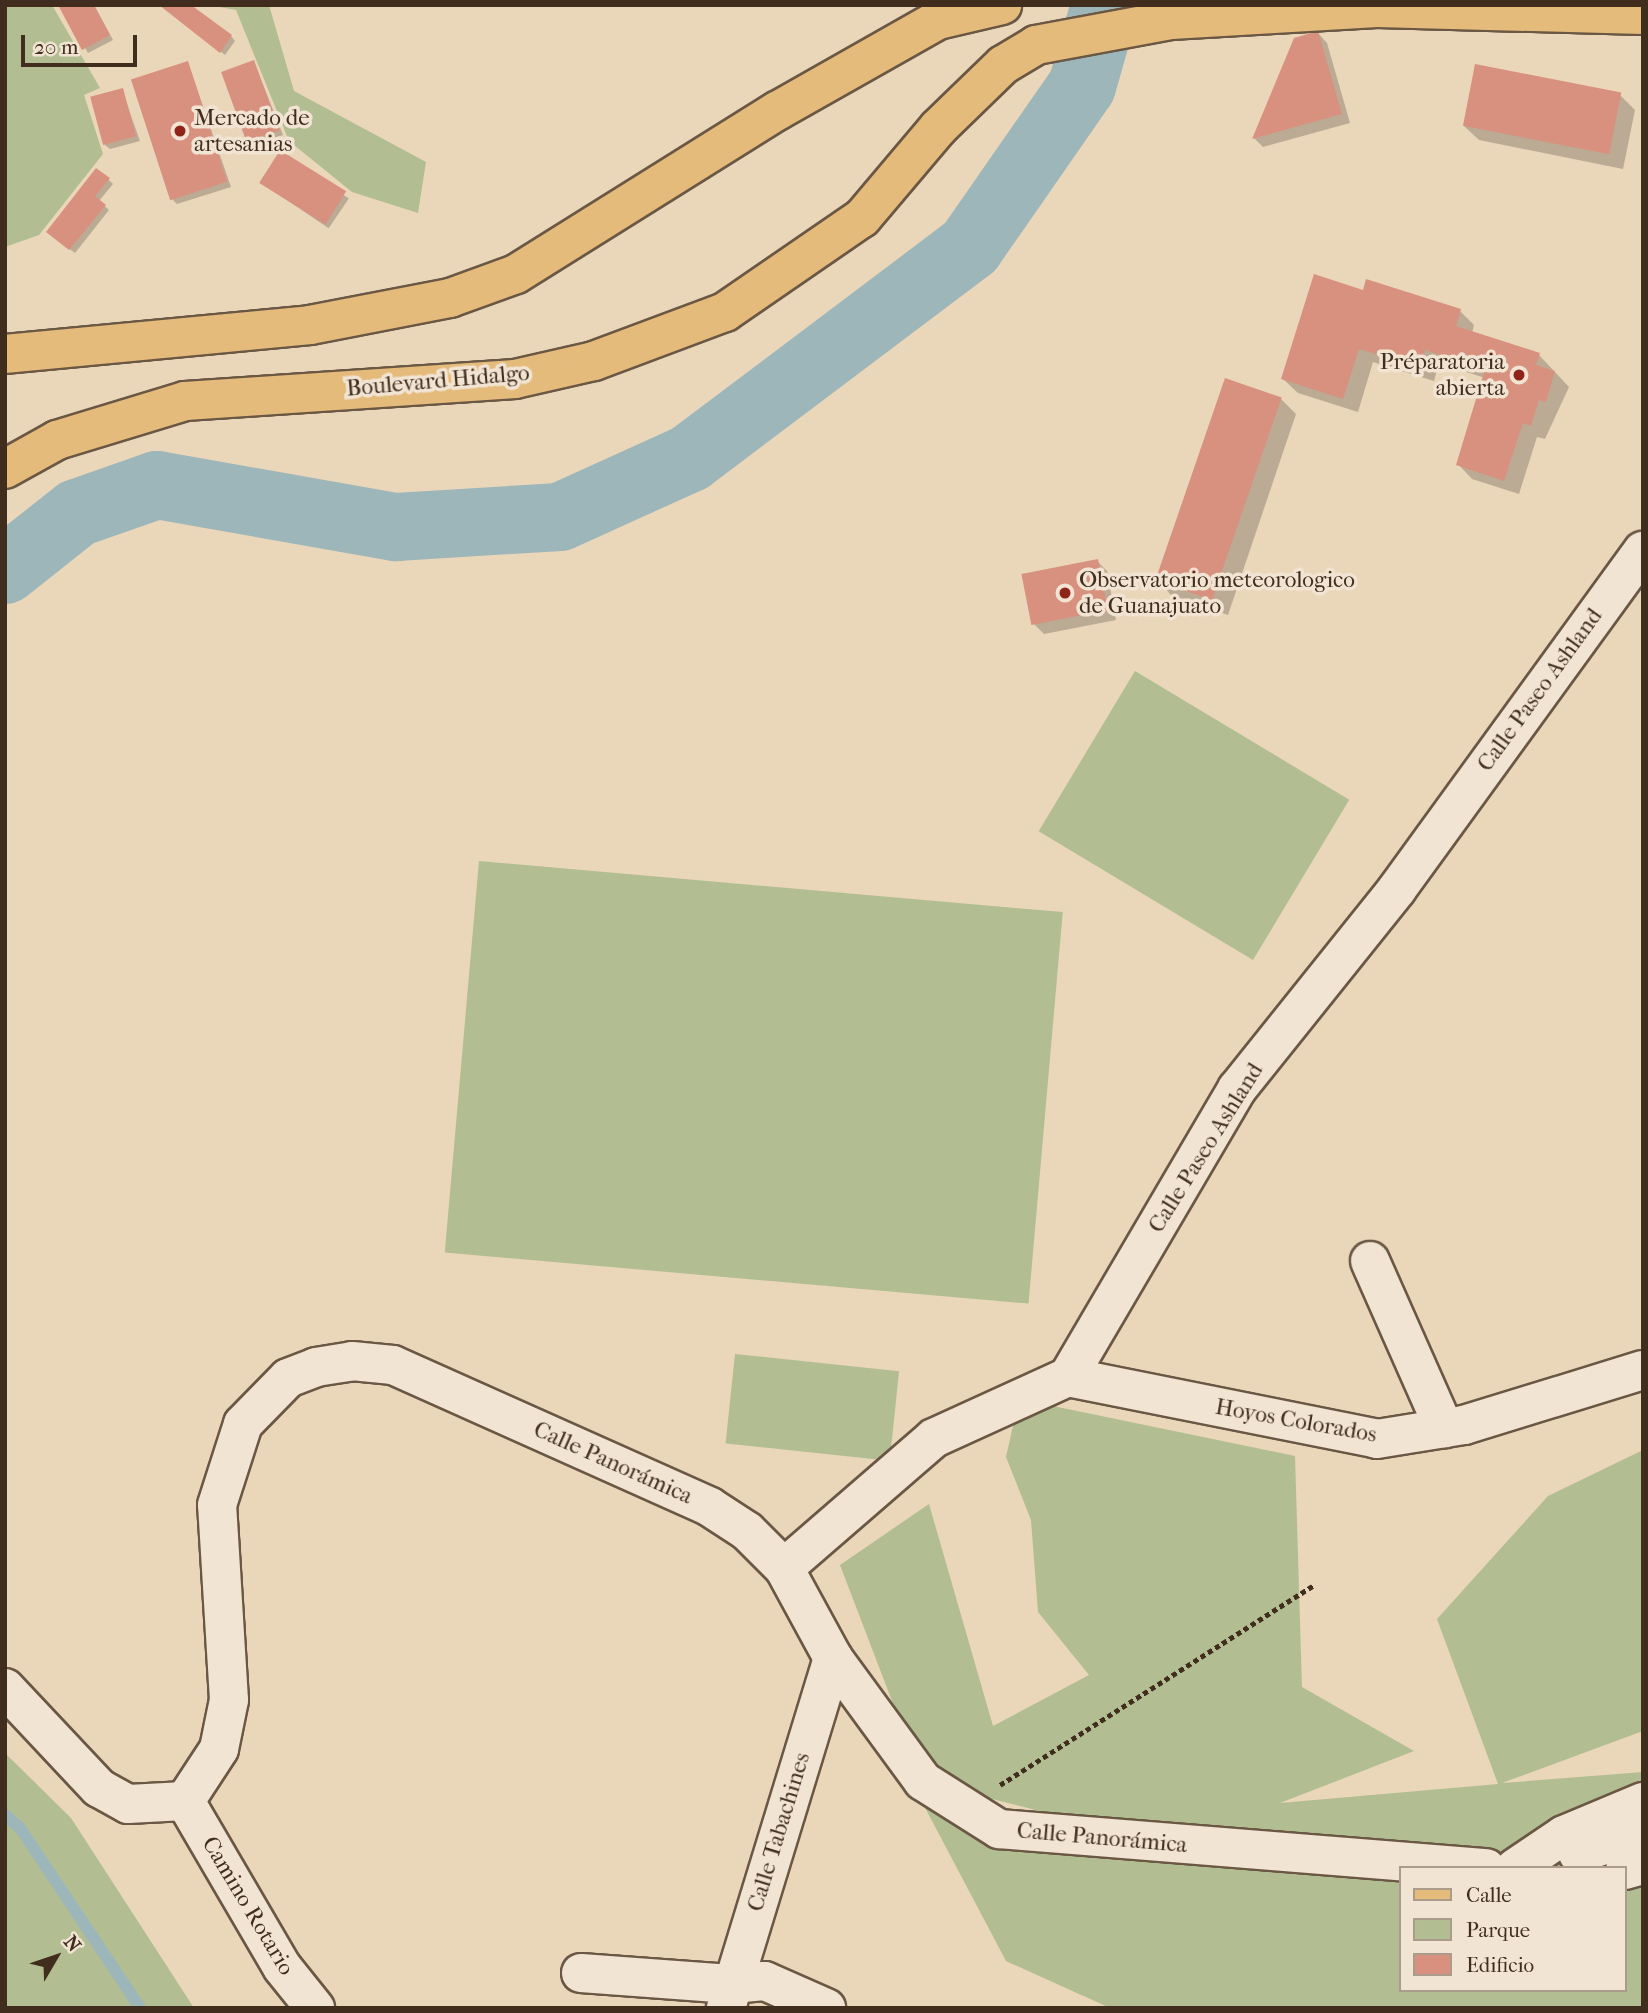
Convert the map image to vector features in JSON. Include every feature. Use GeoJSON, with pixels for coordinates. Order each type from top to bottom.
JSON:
{"type":"FeatureCollection","features":[{"type":"Feature","properties":{"kind":"main road"},"geometry":{"type":"LineString","coordinates":[[5,354],[310,325],[450,298],[516,274],[948,13],[1002,5]]}},
{"type":"Feature","properties":{"kind":"main road","name":"Boulevard Hidalgo"},"geometry":{"type":"LineString","coordinates":[[5,469],[57,440],[185,401],[515,379],[594,361],[725,312],[848,227],[1003,65],[1036,45],[1171,20],[1377,8],[1643,15]]}},
{"type":"Feature","properties":{"kind":"street","name":"Calle Paseo Ashland"},"geometry":{"type":"LineString","coordinates":[[1068,1377],[1237,1089],[1397,889],[1643,551]]}},
{"type":"Feature","properties":{"kind":"street"},"geometry":{"type":"LineString","coordinates":[[1370,1261],[1444,1429]]}},
{"type":"Feature","properties":{"kind":"street","name":"Calle Panorámica"},"geometry":{"type":"LineString","coordinates":[[185,1801],[219,1749],[229,1700],[217,1504],[226,1462],[266,1396],[316,1367],[352,1361],[393,1365],[710,1507],[747,1531],[784,1568],[833,1658],[923,1781],[961,1810],[999,1829],[1460,1866]]}},
{"type":"Feature","properties":{"kind":"street","name":"Hoyos Colorados"},"geometry":{"type":"LineString","coordinates":[[1068,1377],[1377,1439],[1444,1429],[1643,1370]]}},
{"type":"Feature","properties":{"kind":"street"},"geometry":{"type":"LineString","coordinates":[[784,1568],[934,1438],[1068,1377]]}},
{"type":"Feature","properties":{"kind":"street","name":"Calle Tabachines"},"geometry":{"type":"LineString","coordinates":[[729,1996],[833,1658]]}},
{"type":"Feature","properties":{"kind":"street"},"geometry":{"type":"LineString","coordinates":[[5,1688],[99,1788],[128,1804],[185,1801]]}},
{"type":"Feature","properties":{"kind":"street","name":"Camino Rotario"},"geometry":{"type":"LineString","coordinates":[[185,1801],[282,1967],[316,2008]]}},
{"type":"Feature","properties":{"kind":"street"},"geometry":{"type":"LineString","coordinates":[[1518,1866],[1564,1835],[1643,1802]]}},
{"type":"Feature","properties":{"kind":"street"},"geometry":{"type":"LineString","coordinates":[[1550,1866],[1643,1832]]}},
{"type":"Feature","properties":{"kind":"street"},"geometry":{"type":"LineString","coordinates":[[580,1973],[729,1996],[765,1981],[826,2008]]}},
{"type":"Feature","properties":{"kind":"path"},"geometry":{"type":"LineString","coordinates":[[961,1810],[1314,1585]]}},
{"type":"Feature","properties":{"kind":"green space"},"geometry":{"type":"Polygon","coordinates":[[[5,5],[52,5],[100,88],[84,95],[103,154],[39,235],[5,247],[5,5]]]}},
{"type":"Feature","properties":{"kind":"green space"},"geometry":{"type":"Polygon","coordinates":[[[208,5],[269,5],[294,91],[426,162],[418,213],[352,192],[289,141],[236,10],[208,5]]]}},
{"type":"Feature","properties":{"kind":"green space"},"geometry":{"type":"Polygon","coordinates":[[[1135,671],[1349,800],[1253,960],[1039,831],[1135,671]]]}},
{"type":"Feature","properties":{"kind":"green space"},"geometry":{"type":"Polygon","coordinates":[[[479,861],[1063,912],[1029,1304],[445,1253],[479,861]]]}},
{"type":"Feature","properties":{"kind":"green space"},"geometry":{"type":"Polygon","coordinates":[[[735,1354],[899,1371],[890,1461],[726,1444],[735,1354]]]}},
{"type":"Feature","properties":{"kind":"green space"},"geometry":{"type":"Polygon","coordinates":[[[1019,1399],[1295,1456],[1302,1687],[1414,1751],[1280,1803],[1498,1784],[1437,1619],[1548,1496],[1643,1450],[1643,1731],[1502,1783],[1643,1772],[1643,2008],[1110,2008],[1006,1961],[885,1732],[913,1756],[840,1565],[929,1504],[993,1726],[1089,1675],[1038,1612],[1031,1520],[1006,1457],[1019,1399]],[[953,1789],[1000,1829],[1079,1821],[953,1789]]]}},
{"type":"Feature","properties":{"kind":"green space"},"geometry":{"type":"Polygon","coordinates":[[[5,1753],[71,1818],[194,2008],[5,2008],[5,1753]]]}},
{"type":"Feature","properties":{"kind":"building"},"geometry":{"type":"Polygon","coordinates":[[[58,5],[94,5],[110,35],[82,50],[58,5]]]}},
{"type":"Feature","properties":{"kind":"building"},"geometry":{"type":"Polygon","coordinates":[[[159,5],[191,5],[232,35],[220,53],[159,5]]]}},
{"type":"Feature","properties":{"kind":"building"},"geometry":{"type":"Polygon","coordinates":[[[1318,31],[1342,114],[1252,139],[1294,38],[1318,31]]]}},
{"type":"Feature","properties":{"kind":"building"},"geometry":{"type":"Polygon","coordinates":[[[254,60],[280,130],[247,142],[221,72],[254,60]]]}},
{"type":"Feature","properties":{"kind":"building","name":"Mercado de artesanias"},"geometry":{"type":"Polygon","coordinates":[[[188,61],[227,182],[170,200],[131,80],[188,61]]]}},
{"type":"Feature","properties":{"kind":"building"},"geometry":{"type":"Polygon","coordinates":[[[1475,64],[1621,92],[1609,154],[1463,126],[1475,64]]]}},
{"type":"Feature","properties":{"kind":"building"},"geometry":{"type":"Polygon","coordinates":[[[123,88],[136,136],[103,145],[90,97],[123,88]]]}},
{"type":"Feature","properties":{"kind":"building"},"geometry":{"type":"Polygon","coordinates":[[[280,150],[346,191],[325,224],[259,183],[280,150]]]}},
{"type":"Feature","properties":{"kind":"building"},"geometry":{"type":"Polygon","coordinates":[[[96,168],[110,178],[95,196],[106,205],[69,250],[46,232],[96,168]]]}},
{"type":"Feature","properties":{"kind":"building","name":"Préparatoria abierta"},"geometry":{"type":"Polygon","coordinates":[[[1314,274],[1363,290],[1366,279],[1461,309],[1456,326],[1540,353],[1536,365],[1555,371],[1546,402],[1539,400],[1531,426],[1523,423],[1504,481],[1456,465],[1485,369],[1425,350],[1419,367],[1359,349],[1343,399],[1281,379],[1314,274]]]}},
{"type":"Feature","properties":{"kind":"building"},"geometry":{"type":"Polygon","coordinates":[[[1225,378],[1282,398],[1212,600],[1155,580],[1225,378]]]}},
{"type":"Feature","properties":{"kind":"building","name":"Observatorio meteorologico de Guanajuato"},"geometry":{"type":"Polygon","coordinates":[[[1098,559],[1108,610],[1031,625],[1021,574],[1098,559]]]}},
{"type":"Feature","properties":{"kind":"waterway"},"geometry":{"type":"LineString","coordinates":[[5,570],[77,513],[157,485],[396,527],[560,517],[690,458],[970,247],[1082,86],[1105,5]]}},
{"type":"Feature","properties":{"kind":"waterway"},"geometry":{"type":"LineString","coordinates":[[5,1815],[20,1828],[140,2008]]}},
{"type":"Feature","properties":{"kind":"place","name":"Mercado de artesanias"},"geometry":{"type":"Point","coordinates":[180,131]}},
{"type":"Feature","properties":{"kind":"place","name":"Préparatoria abierta"},"geometry":{"type":"Point","coordinates":[1519,375]}},
{"type":"Feature","properties":{"kind":"place","name":"Observatorio meteorologico de Guanajuato"},"geometry":{"type":"Point","coordinates":[1065,593]}}]}
